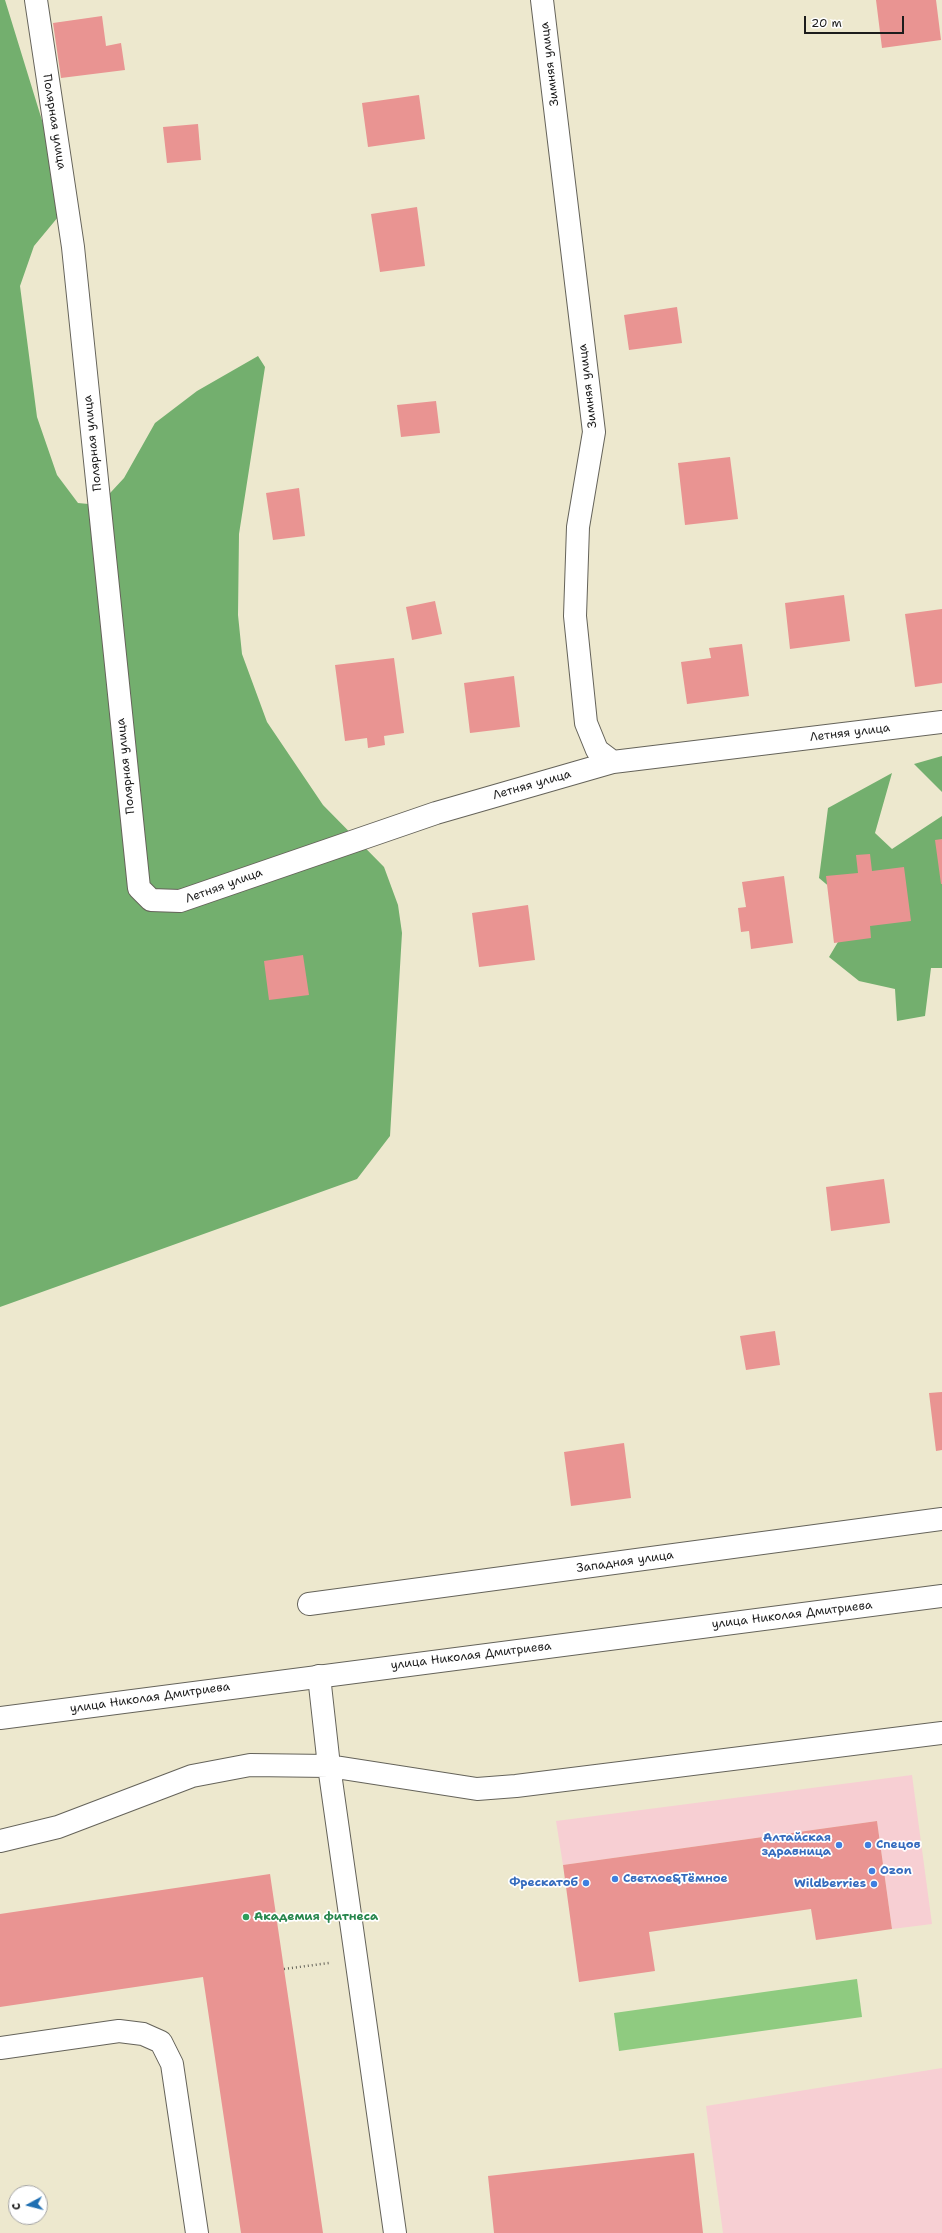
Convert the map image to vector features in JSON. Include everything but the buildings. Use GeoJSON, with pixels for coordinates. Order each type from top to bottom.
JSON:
{"type":"FeatureCollection","features":[{"type":"Feature","properties":{"kind":"street","name":"Полярная улица"},"geometry":{"type":"LineString","coordinates":[[36,0],[73,247],[139,888]]}},
{"type":"Feature","properties":{"kind":"street","name":"Зимняя улица"},"geometry":{"type":"LineString","coordinates":[[542,0],[594,432],[578,527],[575,616],[586,723],[597,750],[613,762]]}},
{"type":"Feature","properties":{"kind":"street","name":"Летняя улица"},"geometry":{"type":"LineString","coordinates":[[139,888],[151,900],[180,901],[436,813],[613,762],[942,722]]}},
{"type":"Feature","properties":{"kind":"street","name":"Западная улица"},"geometry":{"type":"LineString","coordinates":[[308,1604],[942,1519]]}},
{"type":"Feature","properties":{"kind":"street","name":"улица Николая Дмитриева"},"geometry":{"type":"LineString","coordinates":[[0,1718],[942,1596]]}},
{"type":"Feature","properties":{"kind":"street"},"geometry":{"type":"LineString","coordinates":[[319,1676],[330,1766],[395,2233]]}},
{"type":"Feature","properties":{"kind":"street"},"geometry":{"type":"LineString","coordinates":[[0,1841],[58,1827],[192,1776],[250,1765],[330,1766],[477,1789],[516,1786],[942,1733]]}},
{"type":"Feature","properties":{"kind":"street"},"geometry":{"type":"LineString","coordinates":[[0,2048],[119,2031],[143,2034],[161,2042],[172,2064],[197,2233]]}},
{"type":"Feature","properties":{"kind":"path"},"geometry":{"type":"LineString","coordinates":[[284,1969],[357,1960]]}},
{"type":"Feature","properties":{"kind":"shaded area"},"geometry":{"type":"Polygon","coordinates":[[[912,1775],[932,1924],[892,1929],[877,1821],[563,1865],[556,1821],[912,1775]]]}},
{"type":"Feature","properties":{"kind":"shaded area"},"geometry":{"type":"Polygon","coordinates":[[[942,2068],[942,2233],[723,2233],[706,2106],[942,2068]]]}},
{"type":"Feature","properties":{"kind":"green space"},"geometry":{"type":"Polygon","coordinates":[[[0,0],[5,0],[68,205],[34,246],[20,286],[37,417],[57,475],[78,503],[99,505],[124,478],[155,423],[197,391],[258,356],[265,367],[239,534],[238,615],[242,654],[267,722],[323,805],[384,867],[398,905],[402,933],[390,1136],[357,1179],[0,1307],[0,0]]]}},
{"type":"Feature","properties":{"kind":"green space"},"geometry":{"type":"Polygon","coordinates":[[[942,756],[942,792],[914,764],[942,756]]]}},
{"type":"Feature","properties":{"kind":"green space"},"geometry":{"type":"Polygon","coordinates":[[[892,773],[875,833],[892,849],[942,816],[942,968],[931,968],[925,1016],[897,1021],[895,989],[859,981],[829,957],[857,910],[819,878],[828,808],[892,773]]]}},
{"type":"Feature","properties":{"kind":"green space"},"geometry":{"type":"Polygon","coordinates":[[[857,1979],[862,2017],[619,2051],[614,2013],[857,1979]]]}},
{"type":"Feature","properties":{"kind":"place","name":"Алтайская здравница"},"geometry":{"type":"Point","coordinates":[839,1845]}},
{"type":"Feature","properties":{"kind":"place","name":"Спецов"},"geometry":{"type":"Point","coordinates":[868,1845]}},
{"type":"Feature","properties":{"kind":"place","name":"Ozon"},"geometry":{"type":"Point","coordinates":[872,1871]}},
{"type":"Feature","properties":{"kind":"place","name":"Светлое&Тёмное"},"geometry":{"type":"Point","coordinates":[615,1879]}},
{"type":"Feature","properties":{"kind":"place","name":"Фрескатоб"},"geometry":{"type":"Point","coordinates":[586,1883]}},
{"type":"Feature","properties":{"kind":"place","name":"Wildberries"},"geometry":{"type":"Point","coordinates":[874,1884]}},
{"type":"Feature","properties":{"kind":"place","name":"Академия фитнеса"},"geometry":{"type":"Point","coordinates":[246,1917]}}]}
